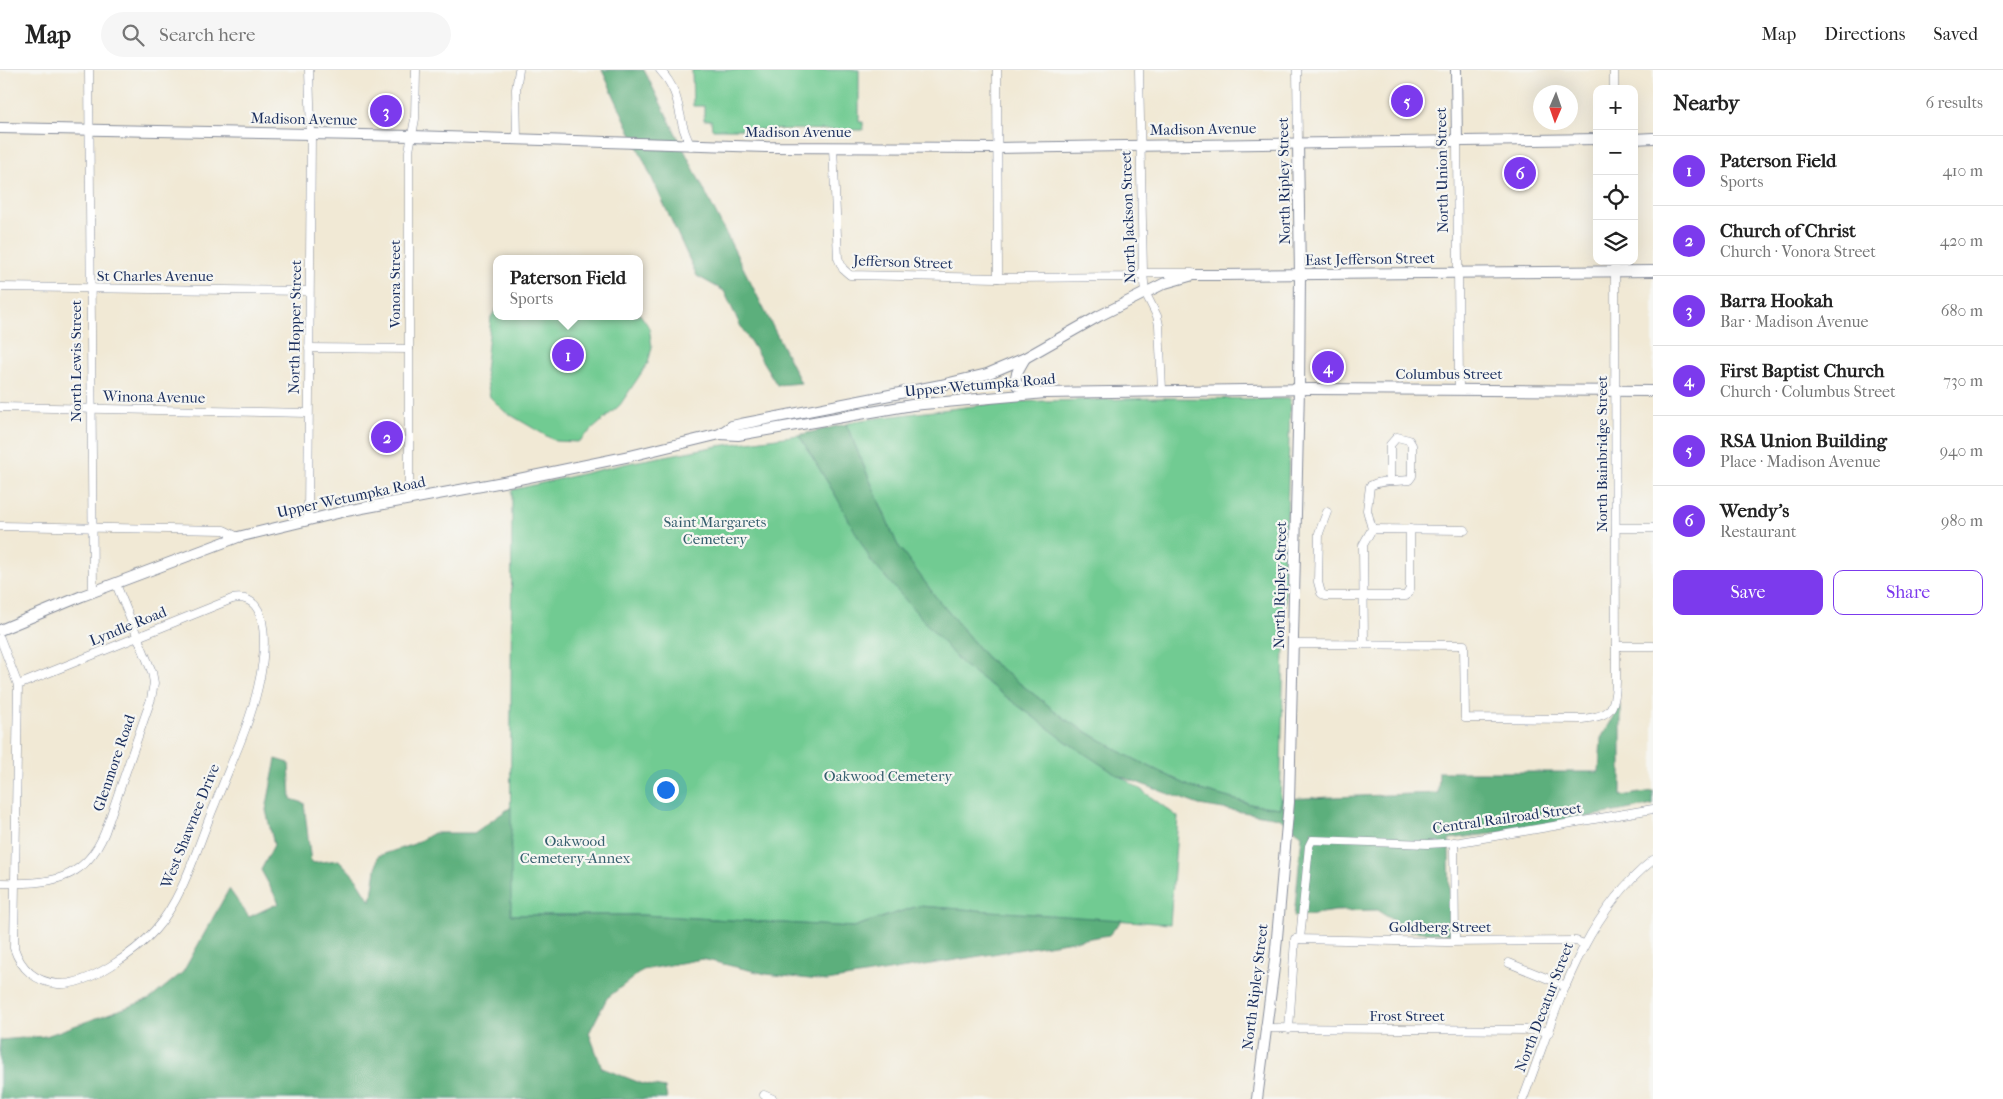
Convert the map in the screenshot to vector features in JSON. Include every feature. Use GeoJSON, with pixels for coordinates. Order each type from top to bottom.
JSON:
{"type":"FeatureCollection","features":[{"type":"Feature","properties":{"kind":"main road","name":"North Union Street"},"geometry":{"type":"LineString","coordinates":[[1456,70],[1457,141]]}},
{"type":"Feature","properties":{"kind":"main road","name":"Madison Avenue"},"geometry":{"type":"LineString","coordinates":[[0,128],[412,136],[691,146],[833,147],[998,148],[1593,139]]}},
{"type":"Feature","properties":{"kind":"main road"},"geometry":{"type":"LineString","coordinates":[[1638,139],[1653,138]]}},
{"type":"Feature","properties":{"kind":"main road","name":"North Ripley Street"},"geometry":{"type":"LineString","coordinates":[[1256,1099],[1275,960],[1289,802],[1299,389],[1298,143]]}},
{"type":"Feature","properties":{"kind":"main road","name":"East Jefferson Street"},"geometry":{"type":"LineString","coordinates":[[1217,275],[1458,272],[1615,266],[1653,271]]}},
{"type":"Feature","properties":{"kind":"main road","name":"Upper Wetumpka Road"},"geometry":{"type":"LineString","coordinates":[[720,434],[732,426],[963,381],[1002,369],[1145,292],[1180,278],[1217,275]]}},
{"type":"Feature","properties":{"kind":"main road"},"geometry":{"type":"LineString","coordinates":[[1025,358],[1016,375],[1015,381],[1017,385],[1045,393]]}},
{"type":"Feature","properties":{"kind":"main road","name":"Columbus Street"},"geometry":{"type":"LineString","coordinates":[[1245,389],[1653,391]]}},
{"type":"Feature","properties":{"kind":"main road","name":"Upper Wetumpka Road"},"geometry":{"type":"LineString","coordinates":[[0,630],[93,592],[238,537],[346,511],[555,472],[720,434],[738,435],[919,404],[1045,393],[1245,389]]}},
{"type":"Feature","properties":{"kind":"main road"},"geometry":{"type":"LineString","coordinates":[[876,398],[878,410]]}},
{"type":"Feature","properties":{"kind":"street","name":"North Lewis Street"},"geometry":{"type":"LineString","coordinates":[[89,70],[90,409],[93,592]]}},
{"type":"Feature","properties":{"kind":"street","name":"North Hopper Street"},"geometry":{"type":"LineString","coordinates":[[308,520],[310,70]]}},
{"type":"Feature","properties":{"kind":"street","name":"Vonora Street"},"geometry":{"type":"LineString","coordinates":[[409,499],[409,151],[415,119],[416,70]]}},
{"type":"Feature","properties":{"kind":"street"},"geometry":{"type":"LineString","coordinates":[[517,139],[516,89],[519,70]]}},
{"type":"Feature","properties":{"kind":"street"},"geometry":{"type":"LineString","coordinates":[[660,70],[675,92],[684,132],[691,146]]}},
{"type":"Feature","properties":{"kind":"street"},"geometry":{"type":"LineString","coordinates":[[998,70],[998,278]]}},
{"type":"Feature","properties":{"kind":"street","name":"North Jackson Street"},"geometry":{"type":"LineString","coordinates":[[1139,70],[1143,273],[1145,292],[1157,316],[1159,325],[1162,390]]}},
{"type":"Feature","properties":{"kind":"street","name":"North Ripley Street"},"geometry":{"type":"LineString","coordinates":[[1297,70],[1298,143]]}},
{"type":"Feature","properties":{"kind":"street"},"geometry":{"type":"LineString","coordinates":[[1614,70],[1614,85]]}},
{"type":"Feature","properties":{"kind":"street","name":"North Union Street"},"geometry":{"type":"LineString","coordinates":[[1457,141],[1459,390]]}},
{"type":"Feature","properties":{"kind":"street","name":"Jefferson Street"},"geometry":{"type":"LineString","coordinates":[[833,147],[838,258],[846,273],[858,276],[998,278]]}},
{"type":"Feature","properties":{"kind":"street","name":"North Bainbridge Street"},"geometry":{"type":"LineString","coordinates":[[1364,644],[1464,645],[1465,718],[1582,719],[1598,717],[1607,713],[1613,707],[1615,698],[1616,646],[1615,266]]}},
{"type":"Feature","properties":{"kind":"street","name":"East Jefferson Street"},"geometry":{"type":"LineString","coordinates":[[998,278],[1130,277],[1143,273],[1217,275]]}},
{"type":"Feature","properties":{"kind":"street","name":"St Charles Avenue"},"geometry":{"type":"LineString","coordinates":[[0,288],[309,290]]}},
{"type":"Feature","properties":{"kind":"street"},"geometry":{"type":"LineString","coordinates":[[309,348],[409,349]]}},
{"type":"Feature","properties":{"kind":"street","name":"Winona Avenue"},"geometry":{"type":"LineString","coordinates":[[0,407],[308,413]]}},
{"type":"Feature","properties":{"kind":"street"},"geometry":{"type":"LineString","coordinates":[[1293,644],[1364,644],[1363,545],[1372,529],[1367,510],[1368,490],[1374,484],[1409,480],[1412,476],[1412,445],[1410,440],[1398,438],[1390,445],[1390,481]]}},
{"type":"Feature","properties":{"kind":"street"},"geometry":{"type":"LineString","coordinates":[[1328,512],[1320,533],[1318,588],[1325,596],[1406,596],[1409,593],[1410,529]]}},
{"type":"Feature","properties":{"kind":"street"},"geometry":{"type":"LineString","coordinates":[[0,526],[224,530],[238,537]]}},
{"type":"Feature","properties":{"kind":"street"},"geometry":{"type":"LineString","coordinates":[[1616,528],[1653,528]]}},
{"type":"Feature","properties":{"kind":"street"},"geometry":{"type":"LineString","coordinates":[[1372,529],[1466,530]]}},
{"type":"Feature","properties":{"kind":"street","name":"Glenmore Road"},"geometry":{"type":"LineString","coordinates":[[0,883],[43,882],[66,876],[87,862],[101,841],[153,691],[152,672],[116,584]]}},
{"type":"Feature","properties":{"kind":"street","name":"Lyndle Road"},"geometry":{"type":"LineString","coordinates":[[18,685],[226,601],[237,598],[249,600]]}},
{"type":"Feature","properties":{"kind":"street","name":"West Shawnee Drive"},"geometry":{"type":"LineString","coordinates":[[14,883],[14,948],[23,966],[37,978],[48,982],[63,984],[90,976],[108,968],[141,944],[155,930],[176,898],[247,723],[259,685],[262,664],[263,623],[260,611],[249,600]]}},
{"type":"Feature","properties":{"kind":"street"},"geometry":{"type":"LineString","coordinates":[[0,638],[18,685],[14,883]]}},
{"type":"Feature","properties":{"kind":"street"},"geometry":{"type":"LineString","coordinates":[[1616,646],[1653,646]]}},
{"type":"Feature","properties":{"kind":"street","name":"Central Railroad Street"},"geometry":{"type":"LineString","coordinates":[[1298,939],[1309,846],[1312,840],[1344,843],[1428,844],[1454,842],[1653,809]]}},
{"type":"Feature","properties":{"kind":"street"},"geometry":{"type":"LineString","coordinates":[[1454,842],[1455,941]]}},
{"type":"Feature","properties":{"kind":"street","name":"North Decatur Street"},"geometry":{"type":"LineString","coordinates":[[1523,1099],[1584,944],[1609,905],[1634,877],[1653,860]]}},
{"type":"Feature","properties":{"kind":"street"},"geometry":{"type":"LineString","coordinates":[[1289,1028],[1298,939]]}},
{"type":"Feature","properties":{"kind":"street","name":"Goldberg Street"},"geometry":{"type":"LineString","coordinates":[[1298,939],[1576,941],[1584,944]]}},
{"type":"Feature","properties":{"kind":"street"},"geometry":{"type":"LineString","coordinates":[[1509,963],[1566,986]]}},
{"type":"Feature","properties":{"kind":"street","name":"Frost Street"},"geometry":{"type":"LineString","coordinates":[[1265,1028],[1529,1030],[1549,1032]]}},
{"type":"Feature","properties":{"kind":"street"},"geometry":{"type":"LineString","coordinates":[[764,1095],[772,1099]]}},
{"type":"Feature","properties":{"kind":"green space"},"geometry":{"type":"Polygon","coordinates":[[[602,70],[644,70],[801,383],[777,385],[740,325],[724,291],[697,276],[602,70]]]}},
{"type":"Feature","properties":{"kind":"green space"},"geometry":{"type":"Polygon","coordinates":[[[692,70],[859,70],[859,122],[863,122],[863,130],[712,129],[711,120],[704,120],[704,106],[693,106],[692,70]]]}},
{"type":"Feature","properties":{"kind":"green space"},"geometry":{"type":"Polygon","coordinates":[[[493,314],[493,320],[643,319],[649,327],[652,347],[648,363],[620,405],[578,442],[555,441],[504,411],[490,397],[485,371],[491,317],[493,314]]]}},
{"type":"Feature","properties":{"kind":"green space"},"geometry":{"type":"Polygon","coordinates":[[[1161,398],[1290,399],[1280,808],[1254,805],[1193,788],[1128,756],[1068,721],[986,657],[935,596],[897,544],[846,424],[861,420],[1006,402],[1161,398]]]}},
{"type":"Feature","properties":{"kind":"green space"},"geometry":{"type":"Polygon","coordinates":[[[846,424],[897,544],[935,596],[986,657],[1068,721],[1128,756],[1193,788],[1254,805],[1280,808],[1281,799],[1438,793],[1439,772],[1599,772],[1601,738],[1621,705],[1621,796],[1653,791],[1653,805],[1499,833],[1449,839],[1450,934],[1409,931],[1377,910],[1335,911],[1294,917],[1302,835],[1279,818],[1199,805],[1117,775],[1067,742],[962,664],[871,561],[836,496],[799,435],[846,424]]]}},
{"type":"Feature","properties":{"kind":"green space"},"geometry":{"type":"Polygon","coordinates":[[[799,435],[836,496],[962,663],[1067,742],[1140,789],[1178,817],[1170,924],[918,906],[853,927],[642,915],[510,915],[512,490],[633,462],[718,446],[799,435]]]}},
{"type":"Feature","properties":{"kind":"green space"},"geometry":{"type":"Polygon","coordinates":[[[276,759],[289,763],[291,799],[304,803],[311,863],[339,860],[356,878],[371,902],[378,856],[414,844],[433,833],[474,833],[511,807],[511,915],[642,915],[853,927],[918,906],[1122,920],[1109,935],[827,981],[766,974],[702,959],[643,970],[607,998],[589,1033],[602,1068],[643,1084],[665,1088],[667,1099],[0,1099],[0,1040],[46,1036],[150,999],[183,972],[229,889],[249,917],[279,903],[261,870],[274,845],[266,810],[276,759]]]}},
{"type":"Feature","properties":{"kind":"place","name":"RSA Union Building"},"geometry":{"type":"Point","coordinates":[1407,101]}},
{"type":"Feature","properties":{"kind":"place","name":"Barra Hookah"},"geometry":{"type":"Point","coordinates":[386,111]}},
{"type":"Feature","properties":{"kind":"place","name":"Wendy's"},"geometry":{"type":"Point","coordinates":[1520,173]}},
{"type":"Feature","properties":{"kind":"place","name":"Paterson Field"},"geometry":{"type":"Point","coordinates":[568,355]}},
{"type":"Feature","properties":{"kind":"place","name":"First Baptist Church"},"geometry":{"type":"Point","coordinates":[1328,367]}},
{"type":"Feature","properties":{"kind":"place","name":"Church of Christ"},"geometry":{"type":"Point","coordinates":[387,437]}},
{"type":"Feature","properties":{"kind":"park label","name":"Saint Margarets Cemetery"},"geometry":{"type":"Point","coordinates":[715,530]}},
{"type":"Feature","properties":{"kind":"park label","name":"Oakwood Cemetery"},"geometry":{"type":"Point","coordinates":[888,776]}},
{"type":"Feature","properties":{"kind":"park label","name":"Oakwood Cemetery-Annex"},"geometry":{"type":"Point","coordinates":[575,850]}}]}
